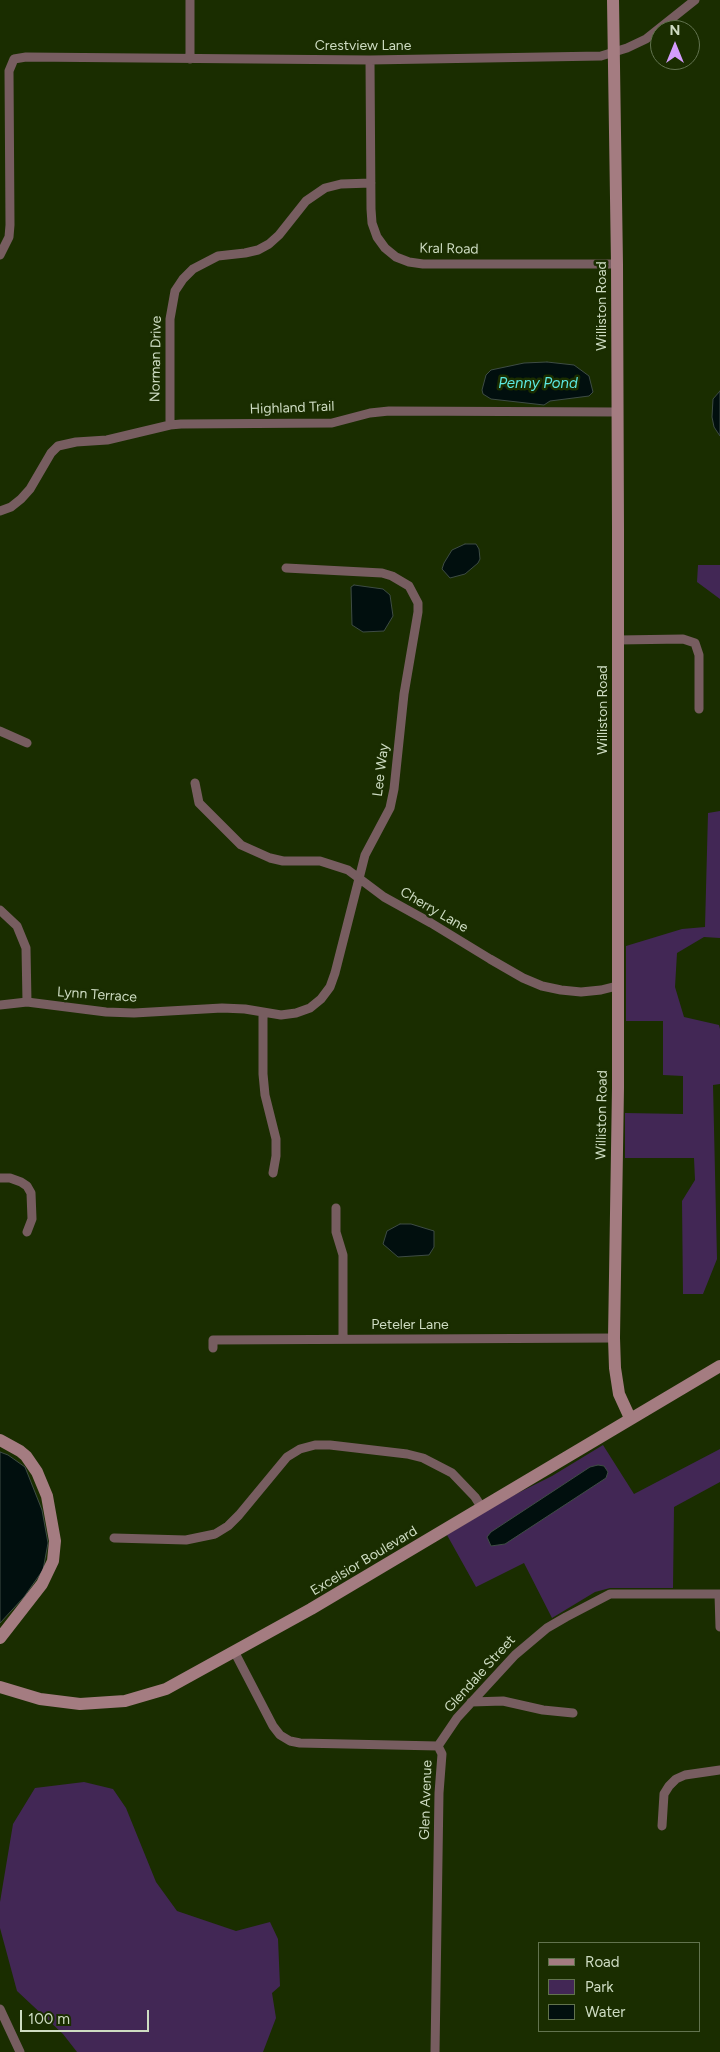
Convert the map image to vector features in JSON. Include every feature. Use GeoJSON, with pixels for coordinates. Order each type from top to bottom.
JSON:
{"type":"FeatureCollection","features":[{"type":"Feature","properties":{"kind":"main road","name":"Williston Road"},"geometry":{"type":"LineString","coordinates":[[613,0],[617,264],[618,640],[618,1088],[614,1338],[615,1368],[619,1394],[630,1418]]}},
{"type":"Feature","properties":{"kind":"main road","name":"Excelsior Boulevard"},"geometry":{"type":"LineString","coordinates":[[0,1687],[40,1700],[60,1703],[98,1704],[126,1701],[172,1686],[311,1610],[720,1366]]}},
{"type":"Feature","properties":{"kind":"main road"},"geometry":{"type":"LineString","coordinates":[[0,1440],[26,1456],[37,1472],[47,1496],[55,1541],[53,1561],[42,1584],[0,1638]]}},
{"type":"Feature","properties":{"kind":"street"},"geometry":{"type":"LineString","coordinates":[[190,0],[190,59]]}},
{"type":"Feature","properties":{"kind":"street","name":"Crestview Lane"},"geometry":{"type":"LineString","coordinates":[[0,254],[7,242],[10,225],[9,71],[14,59],[26,57],[370,60],[601,56],[646,39],[695,0]]}},
{"type":"Feature","properties":{"kind":"street","name":"Kral Road"},"geometry":{"type":"LineString","coordinates":[[370,60],[372,223],[377,236],[396,257],[409,262],[423,264],[617,264]]}},
{"type":"Feature","properties":{"kind":"street","name":"Norman Drive"},"geometry":{"type":"LineString","coordinates":[[170,425],[170,319],[175,291],[183,279],[193,269],[218,256],[258,250],[269,244],[280,235],[306,201],[325,188],[340,184],[371,183]]}},
{"type":"Feature","properties":{"kind":"street","name":"Highland Trail"},"geometry":{"type":"LineString","coordinates":[[0,511],[11,507],[30,489],[58,446],[76,442],[107,440],[170,425],[332,423],[370,413],[389,411],[617,412]]}},
{"type":"Feature","properties":{"kind":"street","name":"Lee Way"},"geometry":{"type":"LineString","coordinates":[[222,1008],[263,1012],[281,1016],[310,1008],[321,998],[330,986],[335,973],[365,855],[390,808],[394,789],[404,694],[418,603],[409,586],[387,574],[286,568]]}},
{"type":"Feature","properties":{"kind":"street"},"geometry":{"type":"LineString","coordinates":[[618,640],[683,639],[695,643],[699,655],[699,709]]}},
{"type":"Feature","properties":{"kind":"street"},"geometry":{"type":"LineString","coordinates":[[0,730],[27,743]]}},
{"type":"Feature","properties":{"kind":"street","name":"Cherry Lane"},"geometry":{"type":"LineString","coordinates":[[195,783],[199,803],[241,845],[276,860],[314,861],[348,870],[384,897],[523,978],[542,986],[568,991],[601,990],[617,986]]}},
{"type":"Feature","properties":{"kind":"street"},"geometry":{"type":"LineString","coordinates":[[0,910],[17,926],[26,948],[28,1002]]}},
{"type":"Feature","properties":{"kind":"street","name":"Lynn Terrace"},"geometry":{"type":"LineString","coordinates":[[0,1005],[28,1002],[106,1012],[134,1013],[222,1008]]}},
{"type":"Feature","properties":{"kind":"street"},"geometry":{"type":"LineString","coordinates":[[263,1012],[262,1074],[276,1139],[273,1173]]}},
{"type":"Feature","properties":{"kind":"street"},"geometry":{"type":"LineString","coordinates":[[0,1178],[10,1178],[22,1182],[31,1193],[32,1219],[27,1232]]}},
{"type":"Feature","properties":{"kind":"street"},"geometry":{"type":"LineString","coordinates":[[336,1208],[336,1232],[343,1255],[344,1339]]}},
{"type":"Feature","properties":{"kind":"street","name":"Peteler Lane"},"geometry":{"type":"LineString","coordinates":[[213,1348],[213,1340],[614,1338]]}},
{"type":"Feature","properties":{"kind":"street"},"geometry":{"type":"LineString","coordinates":[[114,1538],[186,1540],[215,1534],[228,1526],[287,1457],[300,1449],[315,1445],[330,1444],[407,1454],[423,1458],[452,1473],[475,1497],[482,1508]]}},
{"type":"Feature","properties":{"kind":"street","name":"Glendale Street"},"geometry":{"type":"LineString","coordinates":[[438,1746],[457,1718],[514,1654],[547,1628],[610,1594],[720,1594]]}},
{"type":"Feature","properties":{"kind":"street"},"geometry":{"type":"LineString","coordinates":[[720,1594],[720,1627]]}},
{"type":"Feature","properties":{"kind":"street","name":"Glen Avenue"},"geometry":{"type":"LineString","coordinates":[[234,1651],[273,1726],[280,1735],[290,1741],[438,1746],[442,1754],[439,1803],[435,2052]]}},
{"type":"Feature","properties":{"kind":"street"},"geometry":{"type":"LineString","coordinates":[[471,1702],[503,1701],[543,1710],[573,1713]]}},
{"type":"Feature","properties":{"kind":"street"},"geometry":{"type":"LineString","coordinates":[[662,1826],[664,1794],[676,1779],[685,1775],[720,1770]]}},
{"type":"Feature","properties":{"kind":"street"},"geometry":{"type":"LineString","coordinates":[[0,2009],[20,2052]]}},
{"type":"Feature","properties":{"kind":"green space"},"geometry":{"type":"Polygon","coordinates":[[[698,565],[720,565],[720,599],[697,582],[698,565]]]}},
{"type":"Feature","properties":{"kind":"green space"},"geometry":{"type":"Polygon","coordinates":[[[720,811],[720,938],[704,937],[677,953],[675,987],[684,1017],[719,1025],[720,1029],[720,1084],[713,1085],[717,1259],[703,1294],[683,1294],[682,1201],[695,1180],[694,1158],[625,1158],[625,1113],[683,1114],[683,1076],[663,1075],[663,1021],[626,1021],[626,946],[682,929],[705,927],[708,813],[720,811]]]}},
{"type":"Feature","properties":{"kind":"green space"},"geometry":{"type":"Polygon","coordinates":[[[603,1445],[634,1494],[720,1449],[720,1482],[674,1507],[673,1588],[610,1588],[595,1592],[552,1618],[524,1563],[476,1587],[447,1535],[508,1498],[552,1476],[603,1445]]]}},
{"type":"Feature","properties":{"kind":"green space"},"geometry":{"type":"Polygon","coordinates":[[[84,1782],[113,1789],[126,1808],[156,1882],[177,1911],[236,1931],[270,1922],[278,1939],[280,1986],[272,1993],[276,2018],[263,2052],[77,2052],[63,2034],[17,1991],[0,1928],[0,1902],[13,1824],[35,1788],[84,1782]]]}},
{"type":"Feature","properties":{"kind":"water","name":"Penny Pond"},"geometry":{"type":"Polygon","coordinates":[[[547,362],[574,365],[589,376],[593,392],[589,396],[550,401],[544,405],[491,399],[483,394],[482,390],[486,375],[491,370],[524,363],[547,362]]]}},
{"type":"Feature","properties":{"kind":"water"},"geometry":{"type":"Polygon","coordinates":[[[720,391],[720,436],[714,427],[712,417],[713,399],[720,391]]]}},
{"type":"Feature","properties":{"kind":"water"},"geometry":{"type":"Polygon","coordinates":[[[465,544],[476,544],[479,549],[480,559],[465,574],[450,578],[442,569],[444,563],[452,550],[465,544]]]}},
{"type":"Feature","properties":{"kind":"water"},"geometry":{"type":"Polygon","coordinates":[[[354,585],[383,589],[390,595],[393,616],[384,631],[363,632],[352,625],[351,587],[354,585]]]}},
{"type":"Feature","properties":{"kind":"water"},"geometry":{"type":"Polygon","coordinates":[[[400,1224],[411,1224],[434,1231],[434,1247],[429,1255],[398,1257],[383,1244],[387,1231],[400,1224]]]}},
{"type":"Feature","properties":{"kind":"water"},"geometry":{"type":"Polygon","coordinates":[[[0,1452],[8,1455],[25,1467],[42,1510],[48,1543],[43,1570],[24,1597],[0,1623],[0,1452]]]}},
{"type":"Feature","properties":{"kind":"water"},"geometry":{"type":"Polygon","coordinates":[[[604,1466],[608,1472],[606,1478],[505,1544],[491,1546],[487,1537],[491,1532],[590,1467],[604,1466]]]}}]}
